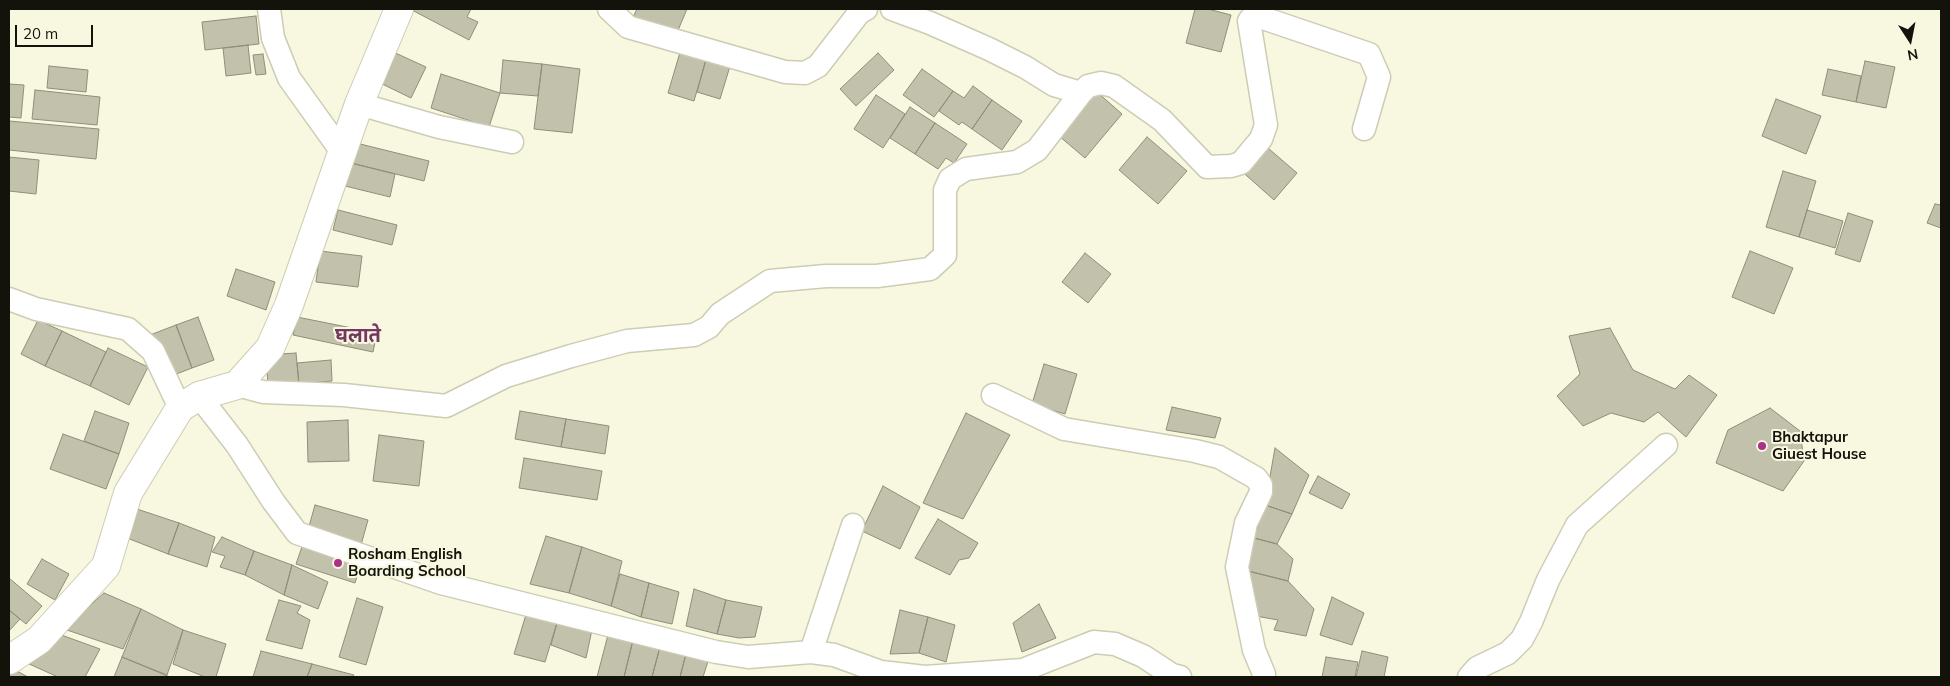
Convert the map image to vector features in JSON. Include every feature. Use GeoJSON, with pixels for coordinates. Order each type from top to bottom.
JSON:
{"type":"FeatureCollection","features":[{"type":"Feature","properties":{"kind":"main road"},"geometry":{"type":"LineString","coordinates":[[9,660],[38,640],[106,566],[128,492],[190,402],[236,385],[270,348],[289,305],[360,104],[399,9]]}},
{"type":"Feature","properties":{"kind":"street"},"geometry":{"type":"LineString","coordinates":[[269,9],[273,38],[289,78],[342,152]]}},
{"type":"Feature","properties":{"kind":"street"},"geometry":{"type":"LineString","coordinates":[[609,9],[628,27],[785,72],[805,73],[818,66],[860,13],[866,9]]}},
{"type":"Feature","properties":{"kind":"street"},"geometry":{"type":"LineString","coordinates":[[892,9],[930,23],[982,46],[1025,67],[1054,85],[1081,93]]}},
{"type":"Feature","properties":{"kind":"street"},"geometry":{"type":"LineString","coordinates":[[236,385],[263,392],[344,395],[446,406],[506,376],[571,356],[626,341],[694,335],[708,327],[727,310],[770,281],[826,276],[877,276],[930,269],[945,255],[945,190],[950,179],[966,169],[1017,162],[1037,150],[1081,93],[1088,86],[1101,83],[1114,86],[1162,120],[1207,166],[1231,166],[1241,163],[1261,139],[1266,125],[1249,21],[1252,17],[1257,16],[1369,54],[1379,77],[1364,130]]}},
{"type":"Feature","properties":{"kind":"street"},"geometry":{"type":"LineString","coordinates":[[360,104],[439,127],[512,142]]}},
{"type":"Feature","properties":{"kind":"street"},"geometry":{"type":"LineString","coordinates":[[9,298],[36,308],[128,329],[153,351],[190,402],[237,445],[273,501],[297,533],[441,583],[716,652],[748,657],[811,652],[834,654],[881,672],[925,677],[1023,670],[1094,642],[1115,644],[1143,656],[1172,675],[1180,677]]}},
{"type":"Feature","properties":{"kind":"street"},"geometry":{"type":"LineString","coordinates":[[993,395],[1064,429],[1195,451],[1219,457],[1256,478],[1261,485],[1261,492],[1246,523],[1237,567],[1259,676]]}},
{"type":"Feature","properties":{"kind":"street"},"geometry":{"type":"LineString","coordinates":[[1469,677],[1477,668],[1508,653],[1522,639],[1548,580],[1577,525],[1666,445]]}},
{"type":"Feature","properties":{"kind":"street"},"geometry":{"type":"LineString","coordinates":[[811,652],[853,525]]}},
{"type":"Feature","properties":{"kind":"building"},"geometry":{"type":"Polygon","coordinates":[[[410,9],[471,9],[467,17],[478,22],[469,40],[410,9]]]}},
{"type":"Feature","properties":{"kind":"building"},"geometry":{"type":"Polygon","coordinates":[[[637,9],[687,9],[676,35],[633,17],[637,9]]]}},
{"type":"Feature","properties":{"kind":"building"},"geometry":{"type":"Polygon","coordinates":[[[1195,9],[1208,9],[1231,15],[1221,52],[1186,43],[1195,9]]]}},
{"type":"Feature","properties":{"kind":"building"},"geometry":{"type":"Polygon","coordinates":[[[256,16],[259,44],[205,50],[202,22],[256,16]]]}},
{"type":"Feature","properties":{"kind":"building"},"geometry":{"type":"Polygon","coordinates":[[[248,45],[251,73],[226,76],[223,48],[248,45]]]}},
{"type":"Feature","properties":{"kind":"building"},"geometry":{"type":"Polygon","coordinates":[[[681,49],[707,56],[694,101],[668,93],[681,49]]]}},
{"type":"Feature","properties":{"kind":"building"},"geometry":{"type":"Polygon","coordinates":[[[391,51],[426,67],[411,98],[376,81],[391,51]]]}},
{"type":"Feature","properties":{"kind":"building"},"geometry":{"type":"Polygon","coordinates":[[[878,53],[894,70],[856,106],[840,89],[878,53]]]}},
{"type":"Feature","properties":{"kind":"building"},"geometry":{"type":"Polygon","coordinates":[[[263,54],[266,74],[256,75],[253,55],[263,54]]]}},
{"type":"Feature","properties":{"kind":"building"},"geometry":{"type":"Polygon","coordinates":[[[707,56],[731,63],[720,99],[697,92],[707,56]]]}},
{"type":"Feature","properties":{"kind":"building"},"geometry":{"type":"Polygon","coordinates":[[[503,60],[542,64],[538,96],[500,93],[503,60]]]}},
{"type":"Feature","properties":{"kind":"building"},"geometry":{"type":"Polygon","coordinates":[[[1865,61],[1895,67],[1886,108],[1856,102],[1865,61]]]}},
{"type":"Feature","properties":{"kind":"building"},"geometry":{"type":"Polygon","coordinates":[[[542,64],[580,69],[572,133],[534,129],[542,64]]]}},
{"type":"Feature","properties":{"kind":"building"},"geometry":{"type":"Polygon","coordinates":[[[49,66],[88,70],[86,92],[47,88],[49,66]]]}},
{"type":"Feature","properties":{"kind":"building"},"geometry":{"type":"Polygon","coordinates":[[[922,69],[953,91],[934,117],[903,95],[922,69]]]}},
{"type":"Feature","properties":{"kind":"building"},"geometry":{"type":"Polygon","coordinates":[[[1828,69],[1861,76],[1856,102],[1822,95],[1828,69]]]}},
{"type":"Feature","properties":{"kind":"building"},"geometry":{"type":"Polygon","coordinates":[[[441,74],[500,93],[489,127],[431,108],[441,74]]]}},
{"type":"Feature","properties":{"kind":"building"},"geometry":{"type":"Polygon","coordinates":[[[9,84],[24,85],[21,118],[9,117],[9,84]]]}},
{"type":"Feature","properties":{"kind":"building"},"geometry":{"type":"Polygon","coordinates":[[[973,86],[992,100],[972,129],[962,122],[959,125],[939,111],[953,91],[964,98],[973,86]]]}},
{"type":"Feature","properties":{"kind":"building"},"geometry":{"type":"Polygon","coordinates":[[[35,90],[100,97],[97,125],[32,119],[35,90]]]}},
{"type":"Feature","properties":{"kind":"building"},"geometry":{"type":"Polygon","coordinates":[[[1097,92],[1122,114],[1085,158],[1059,136],[1097,92]]]}},
{"type":"Feature","properties":{"kind":"building"},"geometry":{"type":"Polygon","coordinates":[[[876,95],[905,114],[883,148],[854,129],[876,95]]]}},
{"type":"Feature","properties":{"kind":"building"},"geometry":{"type":"Polygon","coordinates":[[[1776,99],[1821,116],[1806,154],[1762,136],[1776,99]]]}},
{"type":"Feature","properties":{"kind":"building"},"geometry":{"type":"Polygon","coordinates":[[[992,100],[1022,121],[1002,150],[972,129],[992,100]]]}},
{"type":"Feature","properties":{"kind":"building"},"geometry":{"type":"Polygon","coordinates":[[[910,107],[935,123],[915,154],[890,138],[910,107]]]}},
{"type":"Feature","properties":{"kind":"building"},"geometry":{"type":"Polygon","coordinates":[[[9,121],[99,129],[96,159],[9,150],[9,121]]]}},
{"type":"Feature","properties":{"kind":"building"},"geometry":{"type":"Polygon","coordinates":[[[935,123],[967,144],[954,163],[946,158],[938,169],[915,154],[935,123]]]}},
{"type":"Feature","properties":{"kind":"building"},"geometry":{"type":"Polygon","coordinates":[[[1147,137],[1187,171],[1158,204],[1119,170],[1147,137]]]}},
{"type":"Feature","properties":{"kind":"building"},"geometry":{"type":"Polygon","coordinates":[[[352,142],[429,161],[424,181],[347,162],[352,142]]]}},
{"type":"Feature","properties":{"kind":"building"},"geometry":{"type":"Polygon","coordinates":[[[1261,142],[1297,173],[1274,200],[1238,168],[1261,142]]]}},
{"type":"Feature","properties":{"kind":"building"},"geometry":{"type":"Polygon","coordinates":[[[9,157],[39,160],[36,194],[9,191],[9,157]]]}},
{"type":"Feature","properties":{"kind":"building"},"geometry":{"type":"Polygon","coordinates":[[[347,162],[395,174],[390,197],[341,185],[347,162]]]}},
{"type":"Feature","properties":{"kind":"building"},"geometry":{"type":"Polygon","coordinates":[[[1783,171],[1816,181],[1799,237],[1766,227],[1783,171]]]}},
{"type":"Feature","properties":{"kind":"building"},"geometry":{"type":"Polygon","coordinates":[[[1935,204],[1941,205],[1941,228],[1927,223],[1935,204]]]}},
{"type":"Feature","properties":{"kind":"building"},"geometry":{"type":"Polygon","coordinates":[[[338,210],[397,225],[392,245],[333,230],[338,210]]]}},
{"type":"Feature","properties":{"kind":"building"},"geometry":{"type":"Polygon","coordinates":[[[1807,210],[1843,221],[1835,248],[1799,237],[1807,210]]]}},
{"type":"Feature","properties":{"kind":"building"},"geometry":{"type":"Polygon","coordinates":[[[1848,213],[1873,221],[1860,262],[1835,254],[1848,213]]]}},
{"type":"Feature","properties":{"kind":"building"},"geometry":{"type":"Polygon","coordinates":[[[320,251],[362,256],[358,287],[316,282],[320,251]]]}},
{"type":"Feature","properties":{"kind":"building"},"geometry":{"type":"Polygon","coordinates":[[[1750,251],[1793,268],[1774,314],[1732,297],[1750,251]]]}},
{"type":"Feature","properties":{"kind":"building"},"geometry":{"type":"Polygon","coordinates":[[[1085,253],[1111,274],[1088,303],[1062,282],[1085,253]]]}},
{"type":"Feature","properties":{"kind":"building"},"geometry":{"type":"Polygon","coordinates":[[[236,269],[275,282],[266,310],[227,296],[236,269]]]}},
{"type":"Feature","properties":{"kind":"building"},"geometry":{"type":"Polygon","coordinates":[[[198,317],[214,360],[192,368],[176,325],[198,317]]]}},
{"type":"Feature","properties":{"kind":"building"},"geometry":{"type":"Polygon","coordinates":[[[297,317],[377,333],[373,352],[293,335],[297,317]]]}},
{"type":"Feature","properties":{"kind":"building"},"geometry":{"type":"Polygon","coordinates":[[[38,320],[62,331],[45,366],[21,354],[38,320]]]}},
{"type":"Feature","properties":{"kind":"building"},"geometry":{"type":"Polygon","coordinates":[[[176,325],[192,368],[166,378],[150,335],[176,325]]]}},
{"type":"Feature","properties":{"kind":"building"},"geometry":{"type":"Polygon","coordinates":[[[1610,328],[1633,370],[1675,389],[1689,375],[1717,395],[1686,437],[1658,412],[1644,422],[1611,413],[1583,426],[1557,396],[1580,374],[1569,336],[1610,328]]]}},
{"type":"Feature","properties":{"kind":"building"},"geometry":{"type":"Polygon","coordinates":[[[62,331],[106,352],[90,386],[45,366],[62,331]]]}},
{"type":"Feature","properties":{"kind":"building"},"geometry":{"type":"Polygon","coordinates":[[[108,348],[148,367],[129,405],[90,386],[108,348]]]}},
{"type":"Feature","properties":{"kind":"building"},"geometry":{"type":"Polygon","coordinates":[[[296,353],[299,384],[268,386],[266,355],[296,353]]]}},
{"type":"Feature","properties":{"kind":"building"},"geometry":{"type":"Polygon","coordinates":[[[331,360],[332,381],[299,384],[297,363],[331,360]]]}},
{"type":"Feature","properties":{"kind":"building"},"geometry":{"type":"Polygon","coordinates":[[[1044,364],[1077,374],[1065,414],[1032,404],[1044,364]]]}},
{"type":"Feature","properties":{"kind":"building"},"geometry":{"type":"Polygon","coordinates":[[[1172,407],[1221,418],[1215,438],[1166,430],[1172,407]]]}},
{"type":"Feature","properties":{"kind":"building","name":"Bhaktapur Giuest House"},"geometry":{"type":"Polygon","coordinates":[[[1770,408],[1800,431],[1804,461],[1783,491],[1716,463],[1728,430],[1770,408]]]}},
{"type":"Feature","properties":{"kind":"building"},"geometry":{"type":"Polygon","coordinates":[[[95,411],[129,423],[119,454],[84,441],[95,411]]]}},
{"type":"Feature","properties":{"kind":"building"},"geometry":{"type":"Polygon","coordinates":[[[520,411],[566,419],[561,447],[515,439],[520,411]]]}},
{"type":"Feature","properties":{"kind":"building"},"geometry":{"type":"Polygon","coordinates":[[[966,413],[1010,435],[963,519],[923,503],[966,413]]]}},
{"type":"Feature","properties":{"kind":"building"},"geometry":{"type":"Polygon","coordinates":[[[566,419],[609,426],[605,454],[561,447],[566,419]]]}},
{"type":"Feature","properties":{"kind":"building"},"geometry":{"type":"Polygon","coordinates":[[[348,420],[349,461],[308,462],[307,422],[348,420]]]}},
{"type":"Feature","properties":{"kind":"building"},"geometry":{"type":"Polygon","coordinates":[[[63,434],[119,454],[106,489],[50,469],[63,434]]]}},
{"type":"Feature","properties":{"kind":"building"},"geometry":{"type":"Polygon","coordinates":[[[379,435],[424,441],[419,486],[373,481],[379,435]]]}},
{"type":"Feature","properties":{"kind":"building"},"geometry":{"type":"Polygon","coordinates":[[[1275,448],[1309,475],[1292,514],[1265,505],[1275,448]]]}},
{"type":"Feature","properties":{"kind":"building"},"geometry":{"type":"Polygon","coordinates":[[[524,458],[602,471],[597,500],[519,488],[524,458]]]}},
{"type":"Feature","properties":{"kind":"building"},"geometry":{"type":"Polygon","coordinates":[[[1318,476],[1350,494],[1342,509],[1309,493],[1318,476]]]}},
{"type":"Feature","properties":{"kind":"building"},"geometry":{"type":"Polygon","coordinates":[[[883,486],[920,507],[900,549],[862,531],[883,486]]]}},
{"type":"Feature","properties":{"kind":"building"},"geometry":{"type":"Polygon","coordinates":[[[315,505],[368,520],[361,545],[308,530],[315,505]]]}},
{"type":"Feature","properties":{"kind":"building"},"geometry":{"type":"Polygon","coordinates":[[[1265,505],[1292,514],[1277,544],[1254,538],[1265,505]]]}},
{"type":"Feature","properties":{"kind":"building"},"geometry":{"type":"Polygon","coordinates":[[[137,509],[179,523],[168,554],[127,538],[137,509]]]}},
{"type":"Feature","properties":{"kind":"building"},"geometry":{"type":"Polygon","coordinates":[[[938,519],[978,543],[969,558],[959,560],[950,575],[915,558],[938,519]]]}},
{"type":"Feature","properties":{"kind":"building"},"geometry":{"type":"Polygon","coordinates":[[[179,523],[215,537],[207,567],[168,554],[179,523]]]}},
{"type":"Feature","properties":{"kind":"building"},"geometry":{"type":"Polygon","coordinates":[[[546,536],[582,547],[569,593],[530,584],[546,536]]]}},
{"type":"Feature","properties":{"kind":"building"},"geometry":{"type":"Polygon","coordinates":[[[222,537],[254,551],[245,575],[220,567],[225,556],[212,552],[222,537]]]}},
{"type":"Feature","properties":{"kind":"building"},"geometry":{"type":"Polygon","coordinates":[[[305,538],[363,557],[355,583],[296,564],[305,538]]]}},
{"type":"Feature","properties":{"kind":"building"},"geometry":{"type":"Polygon","coordinates":[[[1254,538],[1277,544],[1293,559],[1288,581],[1248,571],[1254,538]]]}},
{"type":"Feature","properties":{"kind":"building"},"geometry":{"type":"Polygon","coordinates":[[[582,547],[622,561],[611,606],[569,593],[582,547]]]}},
{"type":"Feature","properties":{"kind":"building"},"geometry":{"type":"Polygon","coordinates":[[[254,551],[292,565],[284,595],[245,575],[254,551]]]}},
{"type":"Feature","properties":{"kind":"building"},"geometry":{"type":"Polygon","coordinates":[[[42,559],[69,574],[55,600],[27,584],[42,559]]]}},
{"type":"Feature","properties":{"kind":"building"},"geometry":{"type":"Polygon","coordinates":[[[292,565],[328,582],[318,609],[284,595],[292,565]]]}},
{"type":"Feature","properties":{"kind":"building"},"geometry":{"type":"Polygon","coordinates":[[[1248,571],[1288,581],[1314,609],[1306,636],[1274,630],[1278,620],[1250,615],[1248,571]]]}},
{"type":"Feature","properties":{"kind":"building"},"geometry":{"type":"Polygon","coordinates":[[[620,574],[649,583],[641,617],[611,606],[620,574]]]}},
{"type":"Feature","properties":{"kind":"building"},"geometry":{"type":"Polygon","coordinates":[[[9,578],[42,606],[26,624],[9,610],[9,578]]]}},
{"type":"Feature","properties":{"kind":"building"},"geometry":{"type":"Polygon","coordinates":[[[649,583],[679,592],[672,624],[641,617],[649,583]]]}},
{"type":"Feature","properties":{"kind":"building"},"geometry":{"type":"Polygon","coordinates":[[[694,589],[726,600],[717,634],[686,626],[694,589]]]}},
{"type":"Feature","properties":{"kind":"building"},"geometry":{"type":"Polygon","coordinates":[[[104,593],[141,609],[123,649],[64,629],[104,593]]]}},
{"type":"Feature","properties":{"kind":"building"},"geometry":{"type":"Polygon","coordinates":[[[1332,597],[1364,613],[1352,645],[1320,635],[1332,597]]]}},
{"type":"Feature","properties":{"kind":"building"},"geometry":{"type":"Polygon","coordinates":[[[357,598],[383,607],[366,665],[339,657],[357,598]]]}},
{"type":"Feature","properties":{"kind":"building"},"geometry":{"type":"Polygon","coordinates":[[[279,600],[301,606],[297,613],[310,620],[302,649],[266,640],[279,600]]]}},
{"type":"Feature","properties":{"kind":"building"},"geometry":{"type":"Polygon","coordinates":[[[726,600],[762,607],[755,637],[739,638],[717,634],[726,600]]]}},
{"type":"Feature","properties":{"kind":"building"},"geometry":{"type":"Polygon","coordinates":[[[1039,604],[1056,638],[1022,652],[1013,623],[1039,604]]]}},
{"type":"Feature","properties":{"kind":"building"},"geometry":{"type":"Polygon","coordinates":[[[528,608],[559,616],[545,662],[514,654],[528,608]]]}},
{"type":"Feature","properties":{"kind":"building"},"geometry":{"type":"Polygon","coordinates":[[[141,609],[183,630],[167,675],[122,657],[141,609]]]}},
{"type":"Feature","properties":{"kind":"building"},"geometry":{"type":"Polygon","coordinates":[[[9,610],[20,619],[9,631],[9,610]]]}},
{"type":"Feature","properties":{"kind":"building"},"geometry":{"type":"Polygon","coordinates":[[[900,610],[928,617],[919,653],[890,654],[900,610]]]}},
{"type":"Feature","properties":{"kind":"building"},"geometry":{"type":"Polygon","coordinates":[[[559,616],[593,625],[586,658],[551,645],[559,616]]]}},
{"type":"Feature","properties":{"kind":"building"},"geometry":{"type":"Polygon","coordinates":[[[928,617],[955,625],[946,662],[919,653],[928,617]]]}},
{"type":"Feature","properties":{"kind":"building"},"geometry":{"type":"Polygon","coordinates":[[[183,630],[226,644],[216,677],[205,677],[173,664],[183,630]]]}},
{"type":"Feature","properties":{"kind":"building"},"geometry":{"type":"Polygon","coordinates":[[[609,631],[634,636],[624,677],[597,677],[609,631]]]}},
{"type":"Feature","properties":{"kind":"building"},"geometry":{"type":"Polygon","coordinates":[[[53,632],[100,649],[85,677],[58,677],[27,663],[53,632]]]}},
{"type":"Feature","properties":{"kind":"building"},"geometry":{"type":"Polygon","coordinates":[[[634,636],[661,643],[652,677],[624,677],[634,636]]]}},
{"type":"Feature","properties":{"kind":"building"},"geometry":{"type":"Polygon","coordinates":[[[661,643],[687,650],[680,677],[652,677],[661,643]]]}},
{"type":"Feature","properties":{"kind":"building"},"geometry":{"type":"Polygon","coordinates":[[[687,650],[710,655],[703,677],[680,677],[687,650]]]}},
{"type":"Feature","properties":{"kind":"building"},"geometry":{"type":"Polygon","coordinates":[[[261,651],[312,664],[307,677],[253,677],[261,651]]]}},
{"type":"Feature","properties":{"kind":"building"},"geometry":{"type":"Polygon","coordinates":[[[1362,651],[1388,657],[1384,677],[1356,677],[1362,651]]]}},
{"type":"Feature","properties":{"kind":"building"},"geometry":{"type":"Polygon","coordinates":[[[122,657],[170,677],[114,677],[122,657]]]}},
{"type":"Feature","properties":{"kind":"building"},"geometry":{"type":"Polygon","coordinates":[[[1326,657],[1358,662],[1355,677],[1322,677],[1326,657]]]}},
{"type":"Feature","properties":{"kind":"building"},"geometry":{"type":"Polygon","coordinates":[[[312,664],[354,675],[353,677],[307,677],[312,664]]]}},
{"type":"Feature","properties":{"kind":"building"},"geometry":{"type":"Polygon","coordinates":[[[13,669],[28,677],[9,677],[9,672],[13,669]]]}},
{"type":"Feature","properties":{"kind":"place","name":"Bhaktapur Giuest House"},"geometry":{"type":"Point","coordinates":[1762,446]}},
{"type":"Feature","properties":{"kind":"place","name":"Rosham English Boarding School"},"geometry":{"type":"Point","coordinates":[338,563]}},
{"type":"Feature","properties":{"kind":"district","name":"घलाते"},"geometry":{"type":"Point","coordinates":[358,336]}}]}
